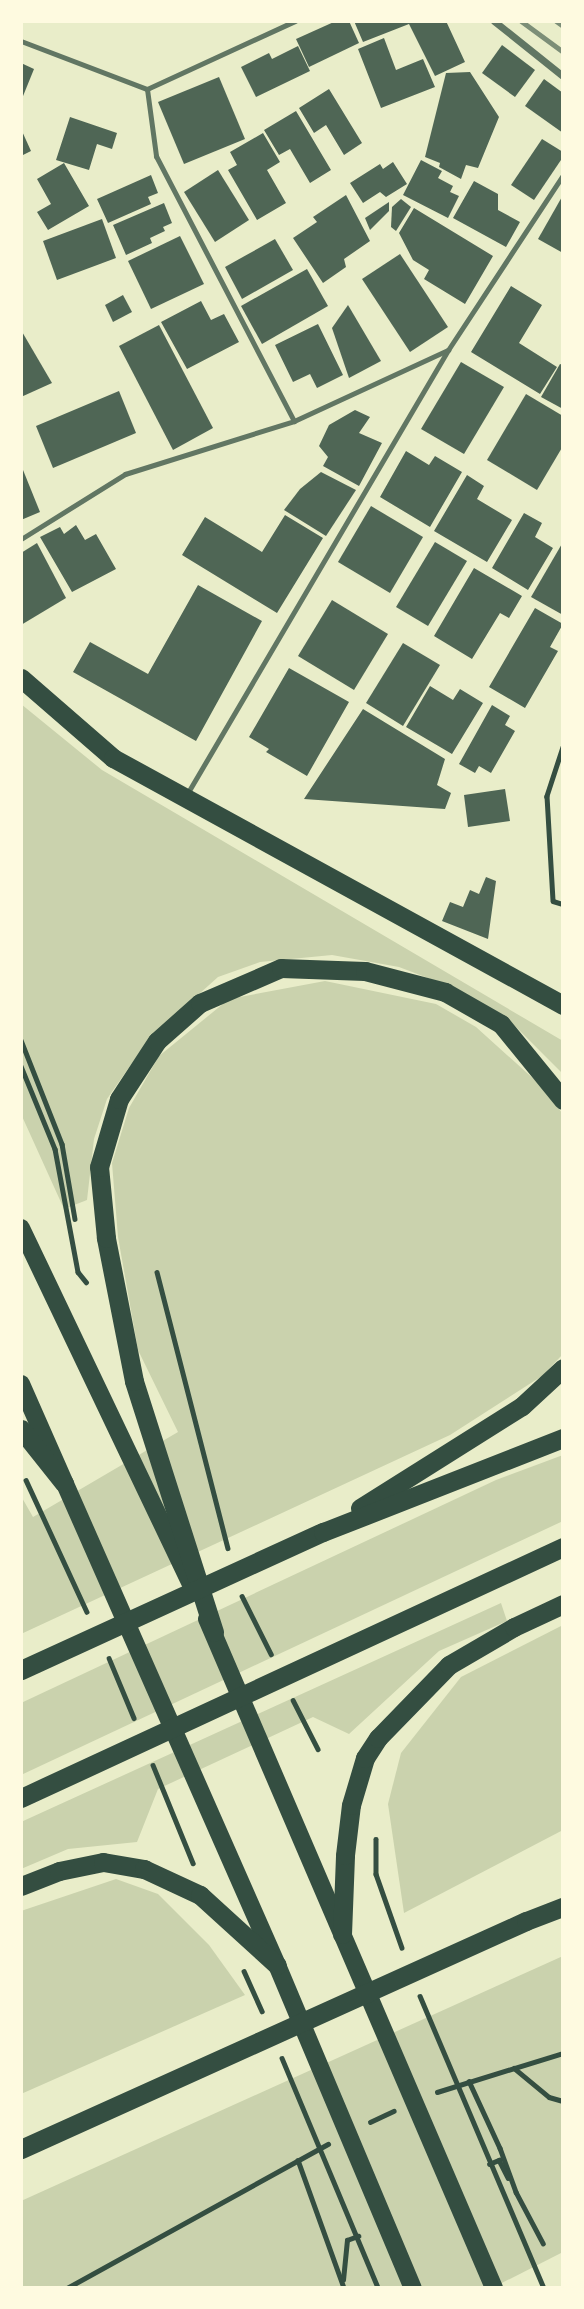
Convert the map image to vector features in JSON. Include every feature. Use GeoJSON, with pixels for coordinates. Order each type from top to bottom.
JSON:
{"type":"FeatureCollection","features":[{"type":"Feature","properties":{"kind":"highway"},"geometry":{"type":"LineString","coordinates":[[21,678],[113,758],[563,1005]]}},
{"type":"Feature","properties":{"kind":"highway"},"geometry":{"type":"LineString","coordinates":[[214,1632],[134,1381],[106,1238],[99,1167],[119,1099],[157,1041],[200,1003],[281,968],[365,971],[445,992],[501,1024],[563,1100]]}},
{"type":"Feature","properties":{"kind":"highway"},"geometry":{"type":"LineString","coordinates":[[324,1532],[522,1406],[563,1368]]}},
{"type":"Feature","properties":{"kind":"highway"},"geometry":{"type":"LineString","coordinates":[[21,1429],[64,1483]]}},
{"type":"Feature","properties":{"kind":"highway"},"geometry":{"type":"LineString","coordinates":[[21,1670],[324,1532],[563,1438]]}},
{"type":"Feature","properties":{"kind":"highway"},"geometry":{"type":"LineString","coordinates":[[21,1798],[563,1547]]}},
{"type":"Feature","properties":{"kind":"highway"},"geometry":{"type":"LineString","coordinates":[[342,1934],[345,1856],[351,1805],[365,1758],[378,1738],[449,1665],[513,1627],[563,1604]]}},
{"type":"Feature","properties":{"kind":"highway"},"geometry":{"type":"LineString","coordinates":[[21,1886],[59,1871],[103,1862],[144,1869],[184,1885],[200,1895],[277,1965]]}},
{"type":"Feature","properties":{"kind":"highway"},"geometry":{"type":"LineString","coordinates":[[526,1921],[563,1893]]}},
{"type":"Feature","properties":{"kind":"highway"},"geometry":{"type":"LineString","coordinates":[[21,2149],[526,1921],[563,1907]]}},
{"type":"Feature","properties":{"kind":"main road"},"geometry":{"type":"LineString","coordinates":[[21,1228],[214,1632],[494,2288]]}},
{"type":"Feature","properties":{"kind":"main road"},"geometry":{"type":"LineString","coordinates":[[21,1384],[277,1965],[413,2288]]}},
{"type":"Feature","properties":{"kind":"street"},"geometry":{"type":"LineString","coordinates":[[494,21],[563,76]]}},
{"type":"Feature","properties":{"kind":"lane"},"geometry":{"type":"LineString","coordinates":[[21,41],[147,89],[295,21]]}},
{"type":"Feature","properties":{"kind":"lane"},"geometry":{"type":"LineString","coordinates":[[147,89],[156,156],[294,421]]}},
{"type":"Feature","properties":{"kind":"lane"},"geometry":{"type":"LineString","coordinates":[[185,798],[448,350],[563,175]]}},
{"type":"Feature","properties":{"kind":"lane"},"geometry":{"type":"LineString","coordinates":[[21,539],[125,474],[294,421],[448,350]]}},
{"type":"Feature","properties":{"kind":"path"},"geometry":{"type":"LineString","coordinates":[[563,747],[547,796],[554,901],[563,904]]}},
{"type":"Feature","properties":{"kind":"path"},"geometry":{"type":"LineString","coordinates":[[21,1040],[62,1144],[86,1282],[78,1272],[55,1149],[21,1066]]}},
{"type":"Feature","properties":{"kind":"path"},"geometry":{"type":"LineString","coordinates":[[157,1272],[229,1551]]}},
{"type":"Feature","properties":{"kind":"path"},"geometry":{"type":"LineString","coordinates":[[21,1470],[89,1616]]}},
{"type":"Feature","properties":{"kind":"path"},"geometry":{"type":"LineString","coordinates":[[239,1591],[275,1664]]}},
{"type":"Feature","properties":{"kind":"path"},"geometry":{"type":"LineString","coordinates":[[106,1653],[138,1728]]}},
{"type":"Feature","properties":{"kind":"path"},"geometry":{"type":"LineString","coordinates":[[287,1688],[317,1749]]}},
{"type":"Feature","properties":{"kind":"path"},"geometry":{"type":"LineString","coordinates":[[149,1754],[195,1869]]}},
{"type":"Feature","properties":{"kind":"path"},"geometry":{"type":"LineString","coordinates":[[376,1826],[376,1874],[405,1957]]}},
{"type":"Feature","properties":{"kind":"path"},"geometry":{"type":"LineString","coordinates":[[240,1963],[266,2021]]}},
{"type":"Feature","properties":{"kind":"path"},"geometry":{"type":"LineString","coordinates":[[415,1982],[489,2164],[544,2288]]}},
{"type":"Feature","properties":{"kind":"path"},"geometry":{"type":"LineString","coordinates":[[277,2046],[378,2288]]}},
{"type":"Feature","properties":{"kind":"path"},"geometry":{"type":"LineString","coordinates":[[435,2093],[563,2053]]}},
{"type":"Feature","properties":{"kind":"path"},"geometry":{"type":"LineString","coordinates":[[513,2067],[549,2097],[563,2102]]}},
{"type":"Feature","properties":{"kind":"path"},"geometry":{"type":"LineString","coordinates":[[469,2081],[500,2148],[516,2192]]}},
{"type":"Feature","properties":{"kind":"path"},"geometry":{"type":"LineString","coordinates":[[365,2124],[400,2109]]}},
{"type":"Feature","properties":{"kind":"path"},"geometry":{"type":"LineString","coordinates":[[67,2288],[331,2142]]}},
{"type":"Feature","properties":{"kind":"path"},"geometry":{"type":"LineString","coordinates":[[298,2160],[343,2286]]}},
{"type":"Feature","properties":{"kind":"path"},"geometry":{"type":"LineString","coordinates":[[489,2164],[499,2160],[543,2243]]}},
{"type":"Feature","properties":{"kind":"path"},"geometry":{"type":"LineString","coordinates":[[343,2286],[347,2240],[358,2236]]}},
{"type":"Feature","properties":{"kind":"green space"},"geometry":{"type":"Polygon","coordinates":[[[21,704],[102,770],[563,1041],[563,1074],[505,1016],[454,988],[399,967],[332,955],[260,962],[218,977],[148,1040],[107,1099],[94,1139],[87,1200],[64,1209],[21,1114],[21,704]]]}},
{"type":"Feature","properties":{"kind":"green space"},"geometry":{"type":"Polygon","coordinates":[[[325,981],[436,1004],[476,1027],[537,1082],[563,1114],[563,1354],[542,1376],[450,1435],[21,1634],[21,1496],[33,1517],[178,1432],[138,1350],[118,1237],[112,1163],[129,1108],[159,1056],[229,999],[325,981]]]}},
{"type":"Feature","properties":{"kind":"green space"},"geometry":{"type":"Polygon","coordinates":[[[563,1455],[563,1521],[21,1775],[21,1703],[496,1480],[563,1455]]]}},
{"type":"Feature","properties":{"kind":"green space"},"geometry":{"type":"Polygon","coordinates":[[[501,1603],[507,1621],[439,1651],[349,1734],[313,1717],[158,1789],[137,1842],[68,1849],[21,1869],[21,1822],[501,1603]]]}},
{"type":"Feature","properties":{"kind":"green space"},"geometry":{"type":"Polygon","coordinates":[[[563,1625],[563,1830],[404,1913],[388,1804],[401,1753],[461,1677],[563,1625]]]}},
{"type":"Feature","properties":{"kind":"green space"},"geometry":{"type":"Polygon","coordinates":[[[116,1879],[158,1894],[209,1945],[245,1995],[21,2094],[21,1911],[116,1879]]]}},
{"type":"Feature","properties":{"kind":"green space"},"geometry":{"type":"Polygon","coordinates":[[[563,1956],[563,2252],[492,2288],[21,2288],[21,2201],[563,1956]]]}},
{"type":"Feature","properties":{"kind":"building"},"geometry":{"type":"Polygon","coordinates":[[[336,21],[349,21],[359,43],[309,67],[296,39],[336,21]]]}},
{"type":"Feature","properties":{"kind":"building"},"geometry":{"type":"Polygon","coordinates":[[[354,21],[446,21],[465,62],[435,76],[409,24],[363,42],[354,21]]]}},
{"type":"Feature","properties":{"kind":"building"},"geometry":{"type":"Polygon","coordinates":[[[384,38],[396,70],[423,59],[435,87],[381,108],[358,49],[384,38]]]}},
{"type":"Feature","properties":{"kind":"building"},"geometry":{"type":"Polygon","coordinates":[[[502,45],[535,70],[515,97],[482,73],[502,45]]]}},
{"type":"Feature","properties":{"kind":"building"},"geometry":{"type":"Polygon","coordinates":[[[298,46],[310,71],[256,97],[241,67],[269,53],[272,59],[298,46]]]}},
{"type":"Feature","properties":{"kind":"building"},"geometry":{"type":"Polygon","coordinates":[[[21,63],[34,69],[21,101],[21,63]]]}},
{"type":"Feature","properties":{"kind":"building"},"geometry":{"type":"Polygon","coordinates":[[[470,72],[499,117],[478,168],[466,165],[461,179],[439,167],[440,163],[425,157],[446,73],[470,72]]]}},
{"type":"Feature","properties":{"kind":"building"},"geometry":{"type":"Polygon","coordinates":[[[219,77],[245,139],[184,164],[158,102],[219,77]]]}},
{"type":"Feature","properties":{"kind":"building"},"geometry":{"type":"Polygon","coordinates":[[[544,79],[563,93],[563,133],[525,106],[544,79]]]}},
{"type":"Feature","properties":{"kind":"building"},"geometry":{"type":"Polygon","coordinates":[[[329,89],[362,143],[344,155],[326,125],[314,133],[299,108],[329,89]]]}},
{"type":"Feature","properties":{"kind":"building"},"geometry":{"type":"Polygon","coordinates":[[[296,111],[331,170],[310,183],[290,149],[279,155],[264,130],[296,111]]]}},
{"type":"Feature","properties":{"kind":"building"},"geometry":{"type":"Polygon","coordinates":[[[70,117],[117,133],[112,149],[97,144],[89,170],[56,160],[70,117]]]}},
{"type":"Feature","properties":{"kind":"building"},"geometry":{"type":"Polygon","coordinates":[[[21,129],[31,151],[21,156],[21,129]]]}},
{"type":"Feature","properties":{"kind":"building"},"geometry":{"type":"Polygon","coordinates":[[[263,133],[280,162],[267,170],[286,203],[257,220],[228,170],[237,165],[230,152],[263,133]]]}},
{"type":"Feature","properties":{"kind":"building"},"geometry":{"type":"Polygon","coordinates":[[[542,139],[563,152],[563,157],[534,200],[511,185],[542,139]]]}},
{"type":"Feature","properties":{"kind":"building"},"geometry":{"type":"Polygon","coordinates":[[[421,160],[442,171],[438,178],[453,186],[450,192],[459,196],[448,218],[403,195],[421,160]]]}},
{"type":"Feature","properties":{"kind":"building"},"geometry":{"type":"Polygon","coordinates":[[[393,162],[407,184],[386,197],[380,192],[363,203],[350,183],[380,164],[383,169],[393,162]]]}},
{"type":"Feature","properties":{"kind":"building"},"geometry":{"type":"Polygon","coordinates":[[[64,163],[89,206],[48,230],[37,212],[51,204],[37,179],[64,163]]]}},
{"type":"Feature","properties":{"kind":"building"},"geometry":{"type":"Polygon","coordinates":[[[218,170],[249,220],[215,242],[184,192],[218,170]]]}},
{"type":"Feature","properties":{"kind":"building"},"geometry":{"type":"Polygon","coordinates":[[[151,175],[158,193],[148,197],[151,204],[108,223],[97,199],[151,175]]]}},
{"type":"Feature","properties":{"kind":"building"},"geometry":{"type":"Polygon","coordinates":[[[474,181],[498,194],[498,210],[520,222],[506,247],[453,218],[474,181]]]}},
{"type":"Feature","properties":{"kind":"building"},"geometry":{"type":"Polygon","coordinates":[[[346,195],[370,241],[344,259],[346,267],[323,283],[293,238],[317,222],[313,217],[346,195]]]}},
{"type":"Feature","properties":{"kind":"building"},"geometry":{"type":"Polygon","coordinates":[[[563,195],[563,253],[538,239],[563,195]]]}},
{"type":"Feature","properties":{"kind":"building"},"geometry":{"type":"Polygon","coordinates":[[[401,199],[411,207],[396,231],[391,227],[392,207],[401,199]]]}},
{"type":"Feature","properties":{"kind":"building"},"geometry":{"type":"Polygon","coordinates":[[[389,202],[389,211],[370,230],[365,218],[389,202]]]}},
{"type":"Feature","properties":{"kind":"building"},"geometry":{"type":"Polygon","coordinates":[[[164,203],[172,223],[163,227],[165,231],[150,238],[152,243],[126,255],[113,225],[164,203]]]}},
{"type":"Feature","properties":{"kind":"building"},"geometry":{"type":"Polygon","coordinates":[[[414,208],[493,256],[465,304],[424,279],[429,270],[413,260],[399,233],[414,208]]]}},
{"type":"Feature","properties":{"kind":"building"},"geometry":{"type":"Polygon","coordinates":[[[102,219],[116,258],[57,280],[43,241],[102,219]]]}},
{"type":"Feature","properties":{"kind":"building"},"geometry":{"type":"Polygon","coordinates":[[[180,236],[204,284],[151,309],[128,261],[180,236]]]}},
{"type":"Feature","properties":{"kind":"building"},"geometry":{"type":"Polygon","coordinates":[[[275,239],[293,270],[242,299],[225,267],[275,239]]]}},
{"type":"Feature","properties":{"kind":"building"},"geometry":{"type":"Polygon","coordinates":[[[400,254],[448,327],[410,352],[362,279],[400,254]]]}},
{"type":"Feature","properties":{"kind":"building"},"geometry":{"type":"Polygon","coordinates":[[[307,269],[328,306],[262,344],[241,306],[307,269]]]}},
{"type":"Feature","properties":{"kind":"building"},"geometry":{"type":"Polygon","coordinates":[[[511,286],[542,305],[519,343],[557,367],[540,394],[471,352],[511,286]]]}},
{"type":"Feature","properties":{"kind":"building"},"geometry":{"type":"Polygon","coordinates":[[[123,295],[132,312],[113,322],[105,305],[123,295]]]}},
{"type":"Feature","properties":{"kind":"building"},"geometry":{"type":"Polygon","coordinates":[[[201,301],[211,320],[224,314],[239,342],[187,369],[161,322],[201,301]]]}},
{"type":"Feature","properties":{"kind":"building"},"geometry":{"type":"Polygon","coordinates":[[[348,305],[381,361],[349,378],[332,328],[348,305]]]}},
{"type":"Feature","properties":{"kind":"building"},"geometry":{"type":"Polygon","coordinates":[[[318,324],[343,375],[317,388],[310,374],[293,382],[275,345],[318,324]]]}},
{"type":"Feature","properties":{"kind":"building"},"geometry":{"type":"Polygon","coordinates":[[[159,325],[213,428],[173,450],[119,346],[159,325]]]}},
{"type":"Feature","properties":{"kind":"building"},"geometry":{"type":"Polygon","coordinates":[[[21,330],[52,383],[21,397],[21,330]]]}},
{"type":"Feature","properties":{"kind":"building"},"geometry":{"type":"Polygon","coordinates":[[[461,362],[504,387],[464,454],[421,429],[461,362]]]}},
{"type":"Feature","properties":{"kind":"building"},"geometry":{"type":"Polygon","coordinates":[[[560,364],[563,365],[563,409],[541,397],[560,364]]]}},
{"type":"Feature","properties":{"kind":"building"},"geometry":{"type":"Polygon","coordinates":[[[119,391],[136,433],[53,468],[36,426],[119,391]]]}},
{"type":"Feature","properties":{"kind":"building"},"geometry":{"type":"Polygon","coordinates":[[[526,394],[563,416],[563,446],[537,490],[487,460],[526,394]]]}},
{"type":"Feature","properties":{"kind":"building"},"geometry":{"type":"Polygon","coordinates":[[[355,410],[370,417],[359,433],[382,443],[359,486],[323,466],[328,457],[319,446],[329,425],[355,410]]]}},
{"type":"Feature","properties":{"kind":"building"},"geometry":{"type":"Polygon","coordinates":[[[406,451],[429,465],[435,456],[462,472],[430,527],[380,497],[406,451]]]}},
{"type":"Feature","properties":{"kind":"building"},"geometry":{"type":"Polygon","coordinates":[[[21,465],[40,512],[21,520],[21,465]]]}},
{"type":"Feature","properties":{"kind":"building"},"geometry":{"type":"Polygon","coordinates":[[[321,472],[356,490],[326,536],[284,510],[300,489],[321,472]]]}},
{"type":"Feature","properties":{"kind":"building"},"geometry":{"type":"Polygon","coordinates":[[[467,475],[484,486],[477,499],[512,520],[487,562],[434,531],[467,475]]]}},
{"type":"Feature","properties":{"kind":"building"},"geometry":{"type":"Polygon","coordinates":[[[371,506],[423,537],[390,593],[338,562],[371,506]]]}},
{"type":"Feature","properties":{"kind":"building"},"geometry":{"type":"Polygon","coordinates":[[[524,513],[542,523],[535,537],[553,548],[528,590],[492,568],[524,513]]]}},
{"type":"Feature","properties":{"kind":"building"},"geometry":{"type":"Polygon","coordinates":[[[285,515],[323,538],[277,613],[182,555],[205,517],[262,552],[285,515]]]}},
{"type":"Feature","properties":{"kind":"building"},"geometry":{"type":"Polygon","coordinates":[[[76,525],[85,540],[96,534],[116,569],[72,592],[40,537],[60,527],[64,534],[76,525]]]}},
{"type":"Feature","properties":{"kind":"building"},"geometry":{"type":"Polygon","coordinates":[[[435,542],[467,561],[428,626],[396,607],[435,542]]]}},
{"type":"Feature","properties":{"kind":"building"},"geometry":{"type":"Polygon","coordinates":[[[563,542],[563,615],[531,597],[563,542]]]}},
{"type":"Feature","properties":{"kind":"building"},"geometry":{"type":"Polygon","coordinates":[[[37,543],[66,598],[21,625],[21,553],[37,543]]]}},
{"type":"Feature","properties":{"kind":"building"},"geometry":{"type":"Polygon","coordinates":[[[474,568],[522,596],[509,618],[500,613],[472,659],[434,636],[474,568]]]}},
{"type":"Feature","properties":{"kind":"building"},"geometry":{"type":"Polygon","coordinates":[[[198,585],[262,621],[196,741],[73,672],[90,642],[148,674],[198,585]]]}},
{"type":"Feature","properties":{"kind":"building"},"geometry":{"type":"Polygon","coordinates":[[[332,600],[388,634],[354,690],[298,656],[332,600]]]}},
{"type":"Feature","properties":{"kind":"building"},"geometry":{"type":"Polygon","coordinates":[[[535,608],[563,624],[550,647],[558,651],[525,708],[489,687],[535,608]]]}},
{"type":"Feature","properties":{"kind":"building"},"geometry":{"type":"Polygon","coordinates":[[[403,643],[440,665],[403,726],[366,703],[403,643]]]}},
{"type":"Feature","properties":{"kind":"building"},"geometry":{"type":"Polygon","coordinates":[[[289,668],[349,702],[307,776],[266,752],[269,749],[249,737],[289,668]]]}},
{"type":"Feature","properties":{"kind":"building"},"geometry":{"type":"Polygon","coordinates":[[[430,686],[453,700],[460,689],[483,703],[452,754],[406,727],[430,686]]]}},
{"type":"Feature","properties":{"kind":"building"},"geometry":{"type":"Polygon","coordinates":[[[492,705],[510,716],[505,725],[515,731],[491,773],[479,766],[475,773],[459,764],[492,705]]]}},
{"type":"Feature","properties":{"kind":"building"},"geometry":{"type":"Polygon","coordinates":[[[363,709],[445,759],[437,785],[451,793],[445,809],[304,799],[363,709]]]}},
{"type":"Feature","properties":{"kind":"building"},"geometry":{"type":"Polygon","coordinates":[[[505,789],[510,821],[468,827],[464,795],[505,789]]]}},
{"type":"Feature","properties":{"kind":"building"},"geometry":{"type":"Polygon","coordinates":[[[486,877],[496,881],[488,939],[442,921],[450,902],[463,907],[470,890],[479,894],[486,877]]]}},
{"type":"Feature","properties":{"kind":"railway"},"geometry":{"type":"LineString","coordinates":[[521,21],[563,52]]}},
{"type":"Feature","properties":{"kind":"railway"},"geometry":{"type":"LineString","coordinates":[[556,21],[563,26]]}}]}
